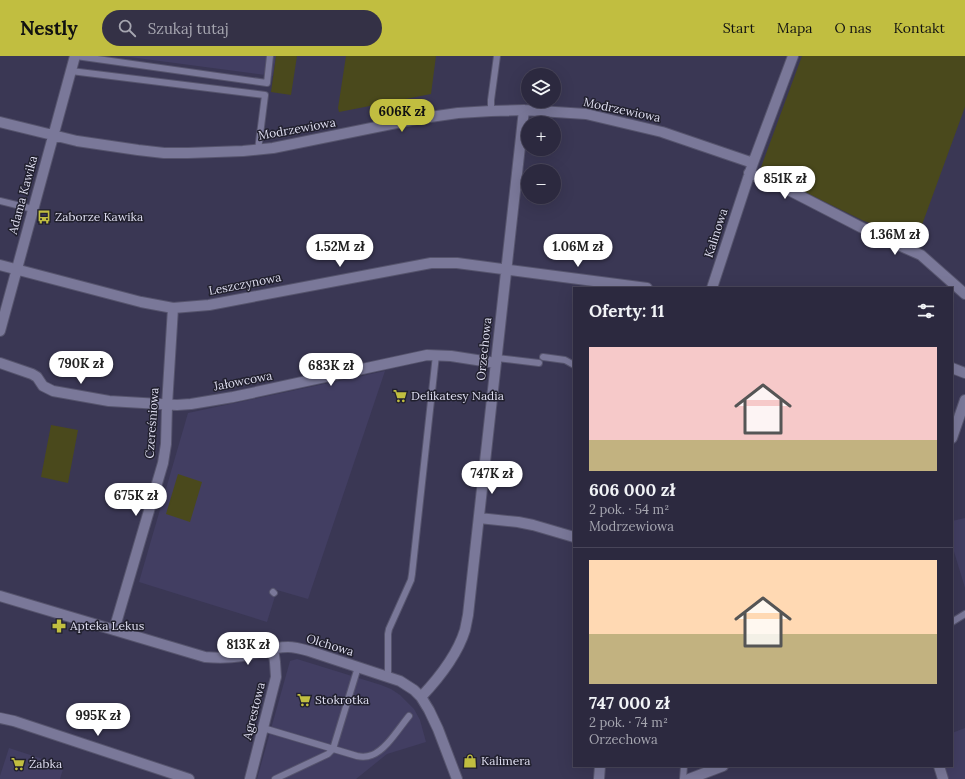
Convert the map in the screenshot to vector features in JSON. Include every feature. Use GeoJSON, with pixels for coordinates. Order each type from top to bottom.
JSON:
{"type":"FeatureCollection","features":[{"type":"Feature","properties":{"kind":"street","name":"Adama Kawika"},"geometry":{"type":"LineString","coordinates":[[0,331],[76,56]]}},
{"type":"Feature","properties":{"kind":"street","name":"Kalinowa"},"geometry":{"type":"LineString","coordinates":[[712,287],[751,168],[792,56]]}},
{"type":"Feature","properties":{"kind":"street","name":"Modrzewiowa"},"geometry":{"type":"LineString","coordinates":[[53,135],[77,141],[164,153],[218,153],[273,148],[416,119],[458,113],[524,110],[586,114],[662,132],[751,168],[775,183],[876,235],[921,255],[965,294]]}},
{"type":"Feature","properties":{"kind":"street","name":"Orzechowa"},"geometry":{"type":"LineString","coordinates":[[420,697],[440,675],[454,654],[465,630],[468,615],[524,110]]}},
{"type":"Feature","properties":{"kind":"street"},"geometry":{"type":"LineString","coordinates":[[0,122],[53,135]]}},
{"type":"Feature","properties":{"kind":"street","name":"Leszczynowa"},"geometry":{"type":"LineString","coordinates":[[0,265],[141,302],[173,308],[209,305],[431,263],[457,263],[640,287]]}},
{"type":"Feature","properties":{"kind":"street","name":"Czereśniowa"},"geometry":{"type":"LineString","coordinates":[[114,630],[163,463],[166,444],[173,308]]}},
{"type":"Feature","properties":{"kind":"street","name":"Jałowcowa"},"geometry":{"type":"LineString","coordinates":[[0,363],[32,374],[44,386],[53,391],[109,401],[167,405],[192,404],[233,397],[427,355],[496,360]]}},
{"type":"Feature","properties":{"kind":"street"},"geometry":{"type":"LineString","coordinates":[[953,368],[965,373]]}},
{"type":"Feature","properties":{"kind":"street"},"geometry":{"type":"LineString","coordinates":[[953,435],[965,400]]}},
{"type":"Feature","properties":{"kind":"street"},"geometry":{"type":"LineString","coordinates":[[479,518],[534,524],[573,537]]}},
{"type":"Feature","properties":{"kind":"street","name":"Olchowa"},"geometry":{"type":"LineString","coordinates":[[0,596],[205,658],[241,656],[288,647],[300,649],[400,681],[414,690],[429,710],[457,779]]}},
{"type":"Feature","properties":{"kind":"street","name":"Agrestowa"},"geometry":{"type":"LineString","coordinates":[[250,779],[276,677],[273,649]]}},
{"type":"Feature","properties":{"kind":"street"},"geometry":{"type":"LineString","coordinates":[[0,718],[14,721],[189,779]]}},
{"type":"Feature","properties":{"kind":"street"},"geometry":{"type":"LineString","coordinates":[[599,779],[600,767]]}},
{"type":"Feature","properties":{"kind":"street"},"geometry":{"type":"LineString","coordinates":[[689,779],[720,767]]}},
{"type":"Feature","properties":{"kind":"street"},"geometry":{"type":"LineString","coordinates":[[939,767],[943,779]]}},
{"type":"Feature","properties":{"kind":"lane"},"geometry":{"type":"LineString","coordinates":[[76,56],[267,83],[270,56]]}},
{"type":"Feature","properties":{"kind":"lane"},"geometry":{"type":"LineString","coordinates":[[491,111],[497,56]]}},
{"type":"Feature","properties":{"kind":"lane"},"geometry":{"type":"LineString","coordinates":[[71,71],[265,95],[258,150]]}},
{"type":"Feature","properties":{"kind":"lane"},"geometry":{"type":"LineString","coordinates":[[0,201],[33,209]]}},
{"type":"Feature","properties":{"kind":"lane"},"geometry":{"type":"LineString","coordinates":[[388,677],[389,629],[412,576],[436,355]]}},
{"type":"Feature","properties":{"kind":"lane"},"geometry":{"type":"LineString","coordinates":[[543,357],[565,360],[573,364]]}},
{"type":"Feature","properties":{"kind":"lane"},"geometry":{"type":"LineString","coordinates":[[496,360],[539,363]]}},
{"type":"Feature","properties":{"kind":"lane"},"geometry":{"type":"LineString","coordinates":[[953,621],[965,614]]}},
{"type":"Feature","properties":{"kind":"lane"},"geometry":{"type":"LineString","coordinates":[[275,779],[328,754],[332,749],[358,667]]}},
{"type":"Feature","properties":{"kind":"lane"},"geometry":{"type":"LineString","coordinates":[[263,728],[363,757],[379,751],[386,745],[408,716]]}},
{"type":"Feature","properties":{"kind":"lane"},"geometry":{"type":"LineString","coordinates":[[683,779],[684,767]]}},
{"type":"Feature","properties":{"kind":"shaded area"},"geometry":{"type":"Polygon","coordinates":[[[122,56],[276,56],[273,76],[122,56]]]}},
{"type":"Feature","properties":{"kind":"shaded area"},"geometry":{"type":"Polygon","coordinates":[[[276,56],[297,56],[291,95],[271,92],[276,56]]]}},
{"type":"Feature","properties":{"kind":"shaded area"},"geometry":{"type":"Polygon","coordinates":[[[346,56],[436,56],[431,94],[339,112],[338,108],[346,56]]]}},
{"type":"Feature","properties":{"kind":"shaded area"},"geometry":{"type":"Polygon","coordinates":[[[802,56],[965,56],[965,107],[919,233],[909,236],[864,221],[760,170],[802,56]]]}},
{"type":"Feature","properties":{"kind":"shaded area"},"geometry":{"type":"Polygon","coordinates":[[[385,371],[308,599],[277,590],[267,622],[139,582],[188,413],[385,371]]]}},
{"type":"Feature","properties":{"kind":"shaded area"},"geometry":{"type":"Polygon","coordinates":[[[51,425],[78,430],[68,483],[41,477],[51,425]]]}},
{"type":"Feature","properties":{"kind":"shaded area"},"geometry":{"type":"Polygon","coordinates":[[[178,474],[202,482],[190,522],[166,514],[178,474]]]}},
{"type":"Feature","properties":{"kind":"shaded area"},"geometry":{"type":"Polygon","coordinates":[[[965,518],[965,588],[953,548],[953,521],[965,518]]]}},
{"type":"Feature","properties":{"kind":"shaded area"},"geometry":{"type":"Polygon","coordinates":[[[297,659],[391,689],[400,695],[414,709],[420,720],[426,742],[387,754],[356,779],[257,779],[290,661],[297,659]]]}},
{"type":"Feature","properties":{"kind":"shaded area"},"geometry":{"type":"Polygon","coordinates":[[[965,728],[965,779],[948,779],[943,767],[953,767],[953,733],[965,728]]]}},
{"type":"Feature","properties":{"kind":"shaded area"},"geometry":{"type":"Polygon","coordinates":[[[9,748],[64,766],[60,779],[0,779],[9,748]]]}},
{"type":"Feature","properties":{"kind":"place","name":"Zaborze Kawika"},"geometry":{"type":"Point","coordinates":[44,217]}},
{"type":"Feature","properties":{"kind":"place","name":"Delikatesy Nadia"},"geometry":{"type":"Point","coordinates":[400,396]}},
{"type":"Feature","properties":{"kind":"place","name":"Apteka Lekus"},"geometry":{"type":"Point","coordinates":[59,626]}},
{"type":"Feature","properties":{"kind":"place","name":"Stokrotka"},"geometry":{"type":"Point","coordinates":[304,700]}},
{"type":"Feature","properties":{"kind":"place","name":"Kalimera"},"geometry":{"type":"Point","coordinates":[470,761]}},
{"type":"Feature","properties":{"kind":"place","name":"Żabka"},"geometry":{"type":"Point","coordinates":[18,764]}}]}
